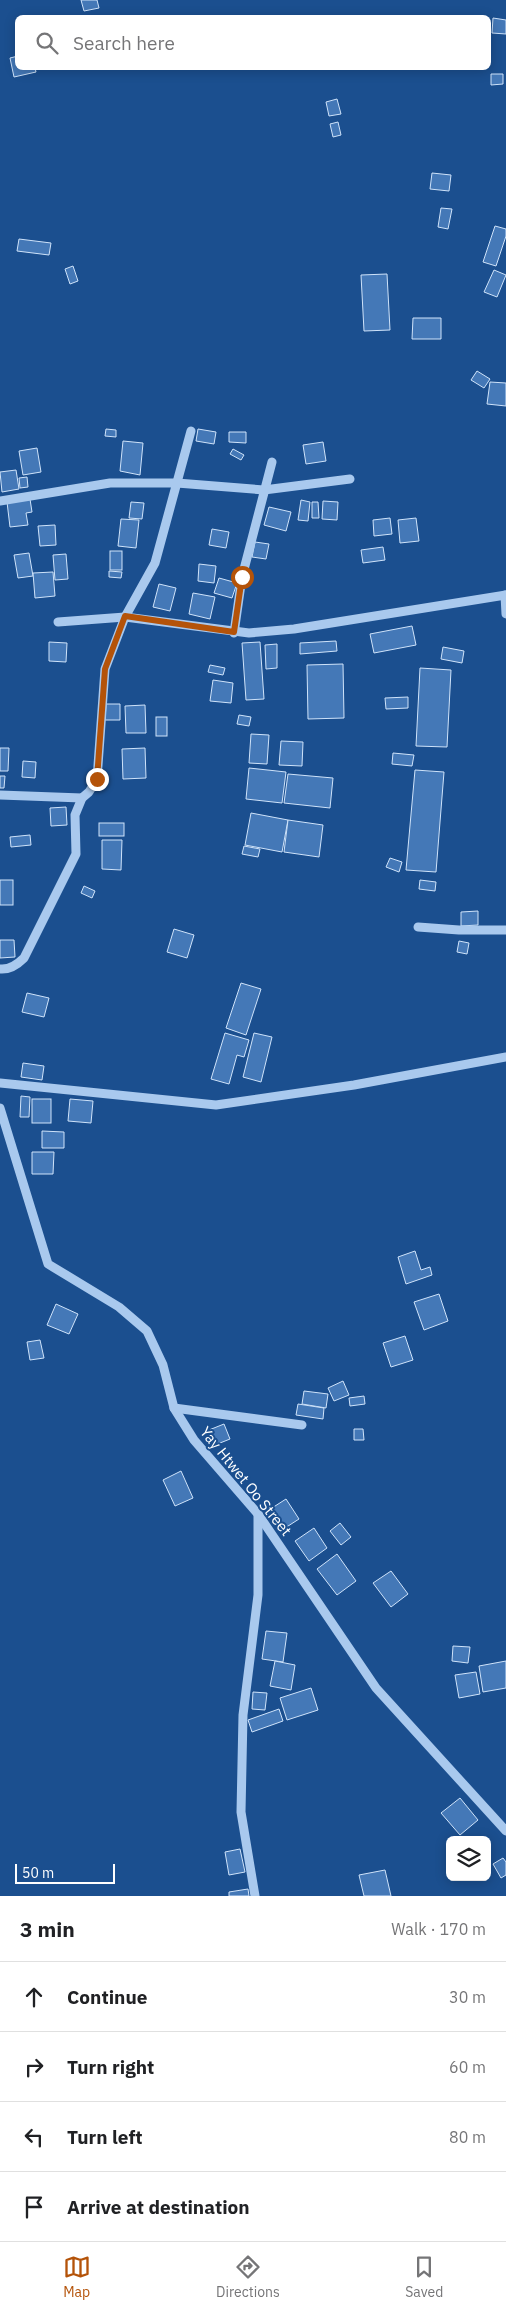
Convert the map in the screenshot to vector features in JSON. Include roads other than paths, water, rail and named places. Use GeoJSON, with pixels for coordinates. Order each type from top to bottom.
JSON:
{"type":"FeatureCollection","features":[{"type":"Feature","properties":{"kind":"street"},"geometry":{"type":"LineString","coordinates":[[0,968],[6,970],[16,966],[24,958],[76,854],[75,815],[82,798],[89,792],[97,779],[105,669],[125,616],[155,563],[191,431]]}},
{"type":"Feature","properties":{"kind":"street"},"geometry":{"type":"LineString","coordinates":[[234,632],[242,577],[272,462]]}},
{"type":"Feature","properties":{"kind":"street"},"geometry":{"type":"LineString","coordinates":[[0,501],[110,483],[177,484],[264,490],[350,479]]}},
{"type":"Feature","properties":{"kind":"street"},"geometry":{"type":"LineString","coordinates":[[58,622],[125,616],[249,633],[294,629],[506,595],[506,614]]}},
{"type":"Feature","properties":{"kind":"street"},"geometry":{"type":"LineString","coordinates":[[0,795],[82,798]]}},
{"type":"Feature","properties":{"kind":"street"},"geometry":{"type":"LineString","coordinates":[[418,927],[459,930],[506,930]]}},
{"type":"Feature","properties":{"kind":"street"},"geometry":{"type":"LineString","coordinates":[[0,1083],[216,1105],[354,1086],[506,1057]]}},
{"type":"Feature","properties":{"kind":"street","name":"Yay Htwet Oo Street"},"geometry":{"type":"LineString","coordinates":[[0,1108],[48,1264],[119,1307],[147,1331],[163,1365],[174,1408],[194,1440],[258,1514],[376,1688],[506,1832]]}},
{"type":"Feature","properties":{"kind":"street"},"geometry":{"type":"LineString","coordinates":[[174,1408],[302,1424]]}},
{"type":"Feature","properties":{"kind":"street"},"geometry":{"type":"LineString","coordinates":[[255,1896],[241,1812],[243,1715],[258,1595],[258,1514]]}}]}
